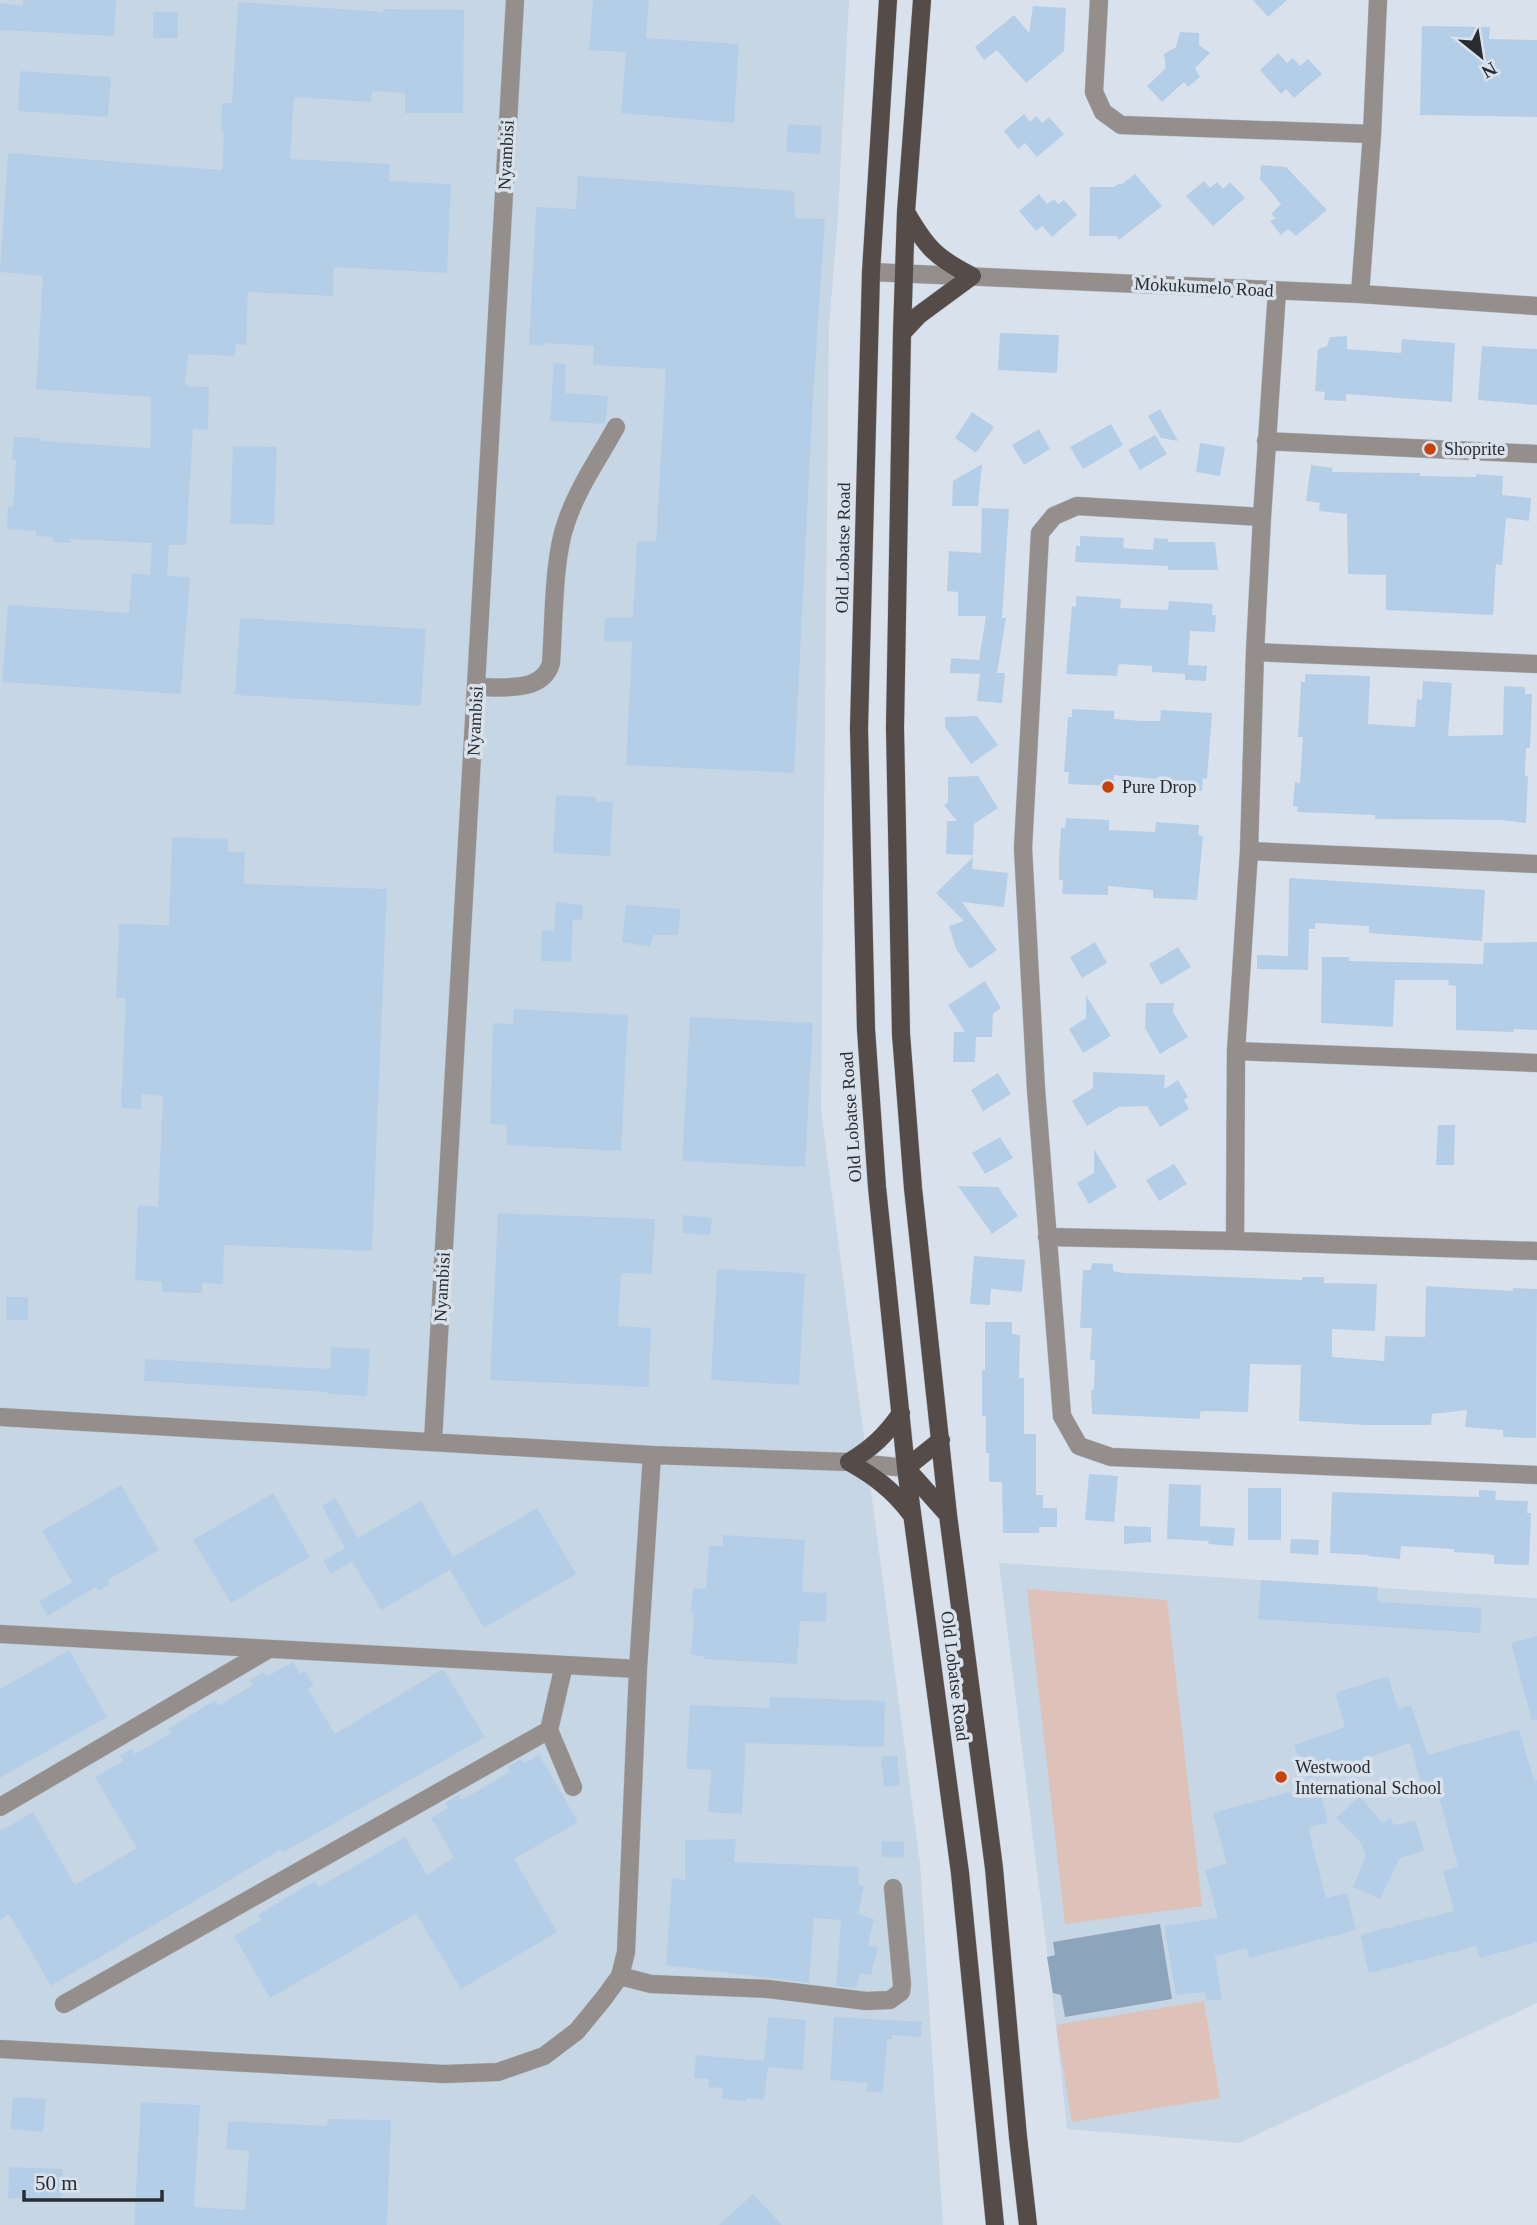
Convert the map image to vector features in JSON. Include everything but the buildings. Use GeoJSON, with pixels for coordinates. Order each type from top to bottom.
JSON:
{"type":"FeatureCollection","features":[{"type":"Feature","properties":{"kind":"main road","name":"Old Lobatse Road"},"geometry":{"type":"LineString","coordinates":[[888,0],[871,272],[859,728],[866,1029],[877,1186],[906,1468],[960,1873],[995,2225]]}},
{"type":"Feature","properties":{"kind":"main road","name":"Old Lobatse Road"},"geometry":{"type":"LineString","coordinates":[[922,0],[903,273],[894,728],[901,1034],[913,1188],[948,1515],[994,1868],[1028,2225]]}},
{"type":"Feature","properties":{"kind":"main road"},"geometry":{"type":"LineString","coordinates":[[902,333],[919,315],[972,276],[946,263],[934,253],[906,212]]}},
{"type":"Feature","properties":{"kind":"main road"},"geometry":{"type":"LineString","coordinates":[[849,1462],[886,1436],[901,1413]]}},
{"type":"Feature","properties":{"kind":"main road"},"geometry":{"type":"LineString","coordinates":[[941,1440],[906,1468],[948,1515]]}},
{"type":"Feature","properties":{"kind":"main road"},"geometry":{"type":"LineString","coordinates":[[849,1462],[877,1477],[897,1495],[913,1516]]}},
{"type":"Feature","properties":{"kind":"street","name":"Nyambisi"},"geometry":{"type":"LineString","coordinates":[[433,1441],[515,0]]}},
{"type":"Feature","properties":{"kind":"street"},"geometry":{"type":"LineString","coordinates":[[1099,0],[1094,92],[1103,112],[1121,125],[1372,134]]}},
{"type":"Feature","properties":{"kind":"street"},"geometry":{"type":"LineString","coordinates":[[1360,294],[1372,134],[1378,0]]}},
{"type":"Feature","properties":{"kind":"street","name":"Mokukumelo Road"},"geometry":{"type":"LineString","coordinates":[[871,272],[1360,294],[1537,306]]}},
{"type":"Feature","properties":{"kind":"street"},"geometry":{"type":"LineString","coordinates":[[1235,1241],[1236,1051],[1249,851],[1255,652],[1266,441],[1277,291]]}},
{"type":"Feature","properties":{"kind":"street"},"geometry":{"type":"LineString","coordinates":[[477,687],[527,685],[536,682],[549,671],[559,551],[565,525],[615,427]]}},
{"type":"Feature","properties":{"kind":"street"},"geometry":{"type":"LineString","coordinates":[[1266,441],[1537,454]]}},
{"type":"Feature","properties":{"kind":"street"},"geometry":{"type":"LineString","coordinates":[[1262,517],[1077,506],[1054,516],[1040,533],[1023,848],[1036,1089],[1062,1416],[1079,1446],[1111,1457],[1537,1475]]}},
{"type":"Feature","properties":{"kind":"street"},"geometry":{"type":"LineString","coordinates":[[1255,652],[1537,664]]}},
{"type":"Feature","properties":{"kind":"street"},"geometry":{"type":"LineString","coordinates":[[1249,851],[1537,864]]}},
{"type":"Feature","properties":{"kind":"street"},"geometry":{"type":"LineString","coordinates":[[1236,1051],[1537,1063]]}},
{"type":"Feature","properties":{"kind":"street"},"geometry":{"type":"LineString","coordinates":[[1047,1237],[1537,1251]]}},
{"type":"Feature","properties":{"kind":"street"},"geometry":{"type":"LineString","coordinates":[[0,1417],[652,1455],[849,1462],[906,1468]]}},
{"type":"Feature","properties":{"kind":"street"},"geometry":{"type":"LineString","coordinates":[[0,2049],[444,2074],[498,2072],[544,2056],[577,2031],[620,1976],[626,1952],[638,1669],[652,1455]]}},
{"type":"Feature","properties":{"kind":"street"},"geometry":{"type":"LineString","coordinates":[[0,1634],[638,1669]]}},
{"type":"Feature","properties":{"kind":"street"},"geometry":{"type":"LineString","coordinates":[[0,1807],[270,1649]]}},
{"type":"Feature","properties":{"kind":"street"},"geometry":{"type":"LineString","coordinates":[[564,1665],[549,1730],[573,1787]]}},
{"type":"Feature","properties":{"kind":"street"},"geometry":{"type":"LineString","coordinates":[[64,2004],[549,1730]]}},
{"type":"Feature","properties":{"kind":"street"},"geometry":{"type":"LineString","coordinates":[[620,1976],[662,1985],[768,1989],[866,2001],[890,2000],[901,1992],[902,1984],[893,1888]]}},
{"type":"Feature","properties":{"kind":"shaded area"},"geometry":{"type":"Polygon","coordinates":[[[0,0],[849,0],[838,216],[829,328],[821,1110],[920,1863],[943,2225],[0,2225],[0,0]]]}},
{"type":"Feature","properties":{"kind":"shaded area","name":"Westwood International School"},"geometry":{"type":"Polygon","coordinates":[[[999,1563],[1537,1598],[1537,2003],[1239,2143],[1067,2129],[999,1563]]]}},
{"type":"Feature","properties":{"kind":"shaded area"},"geometry":{"type":"Polygon","coordinates":[[[1027,1589],[1167,1600],[1202,1906],[1065,1924],[1027,1589]]]}},
{"type":"Feature","properties":{"kind":"shaded area"},"geometry":{"type":"Polygon","coordinates":[[[1204,2001],[1220,2098],[1072,2122],[1056,2025],[1204,2001]]]}},
{"type":"Feature","properties":{"kind":"water"},"geometry":{"type":"Polygon","coordinates":[[[1160,1924],[1172,1999],[1065,2017],[1061,1995],[1053,1993],[1047,1957],[1055,1955],[1053,1942],[1160,1924]]]}},
{"type":"Feature","properties":{"kind":"place","name":"Shoprite"},"geometry":{"type":"Point","coordinates":[1430,449]}},
{"type":"Feature","properties":{"kind":"place","name":"Pure Drop"},"geometry":{"type":"Point","coordinates":[1108,787]}},
{"type":"Feature","properties":{"kind":"place","name":"Westwood International School"},"geometry":{"type":"Point","coordinates":[1281,1777]}}]}
